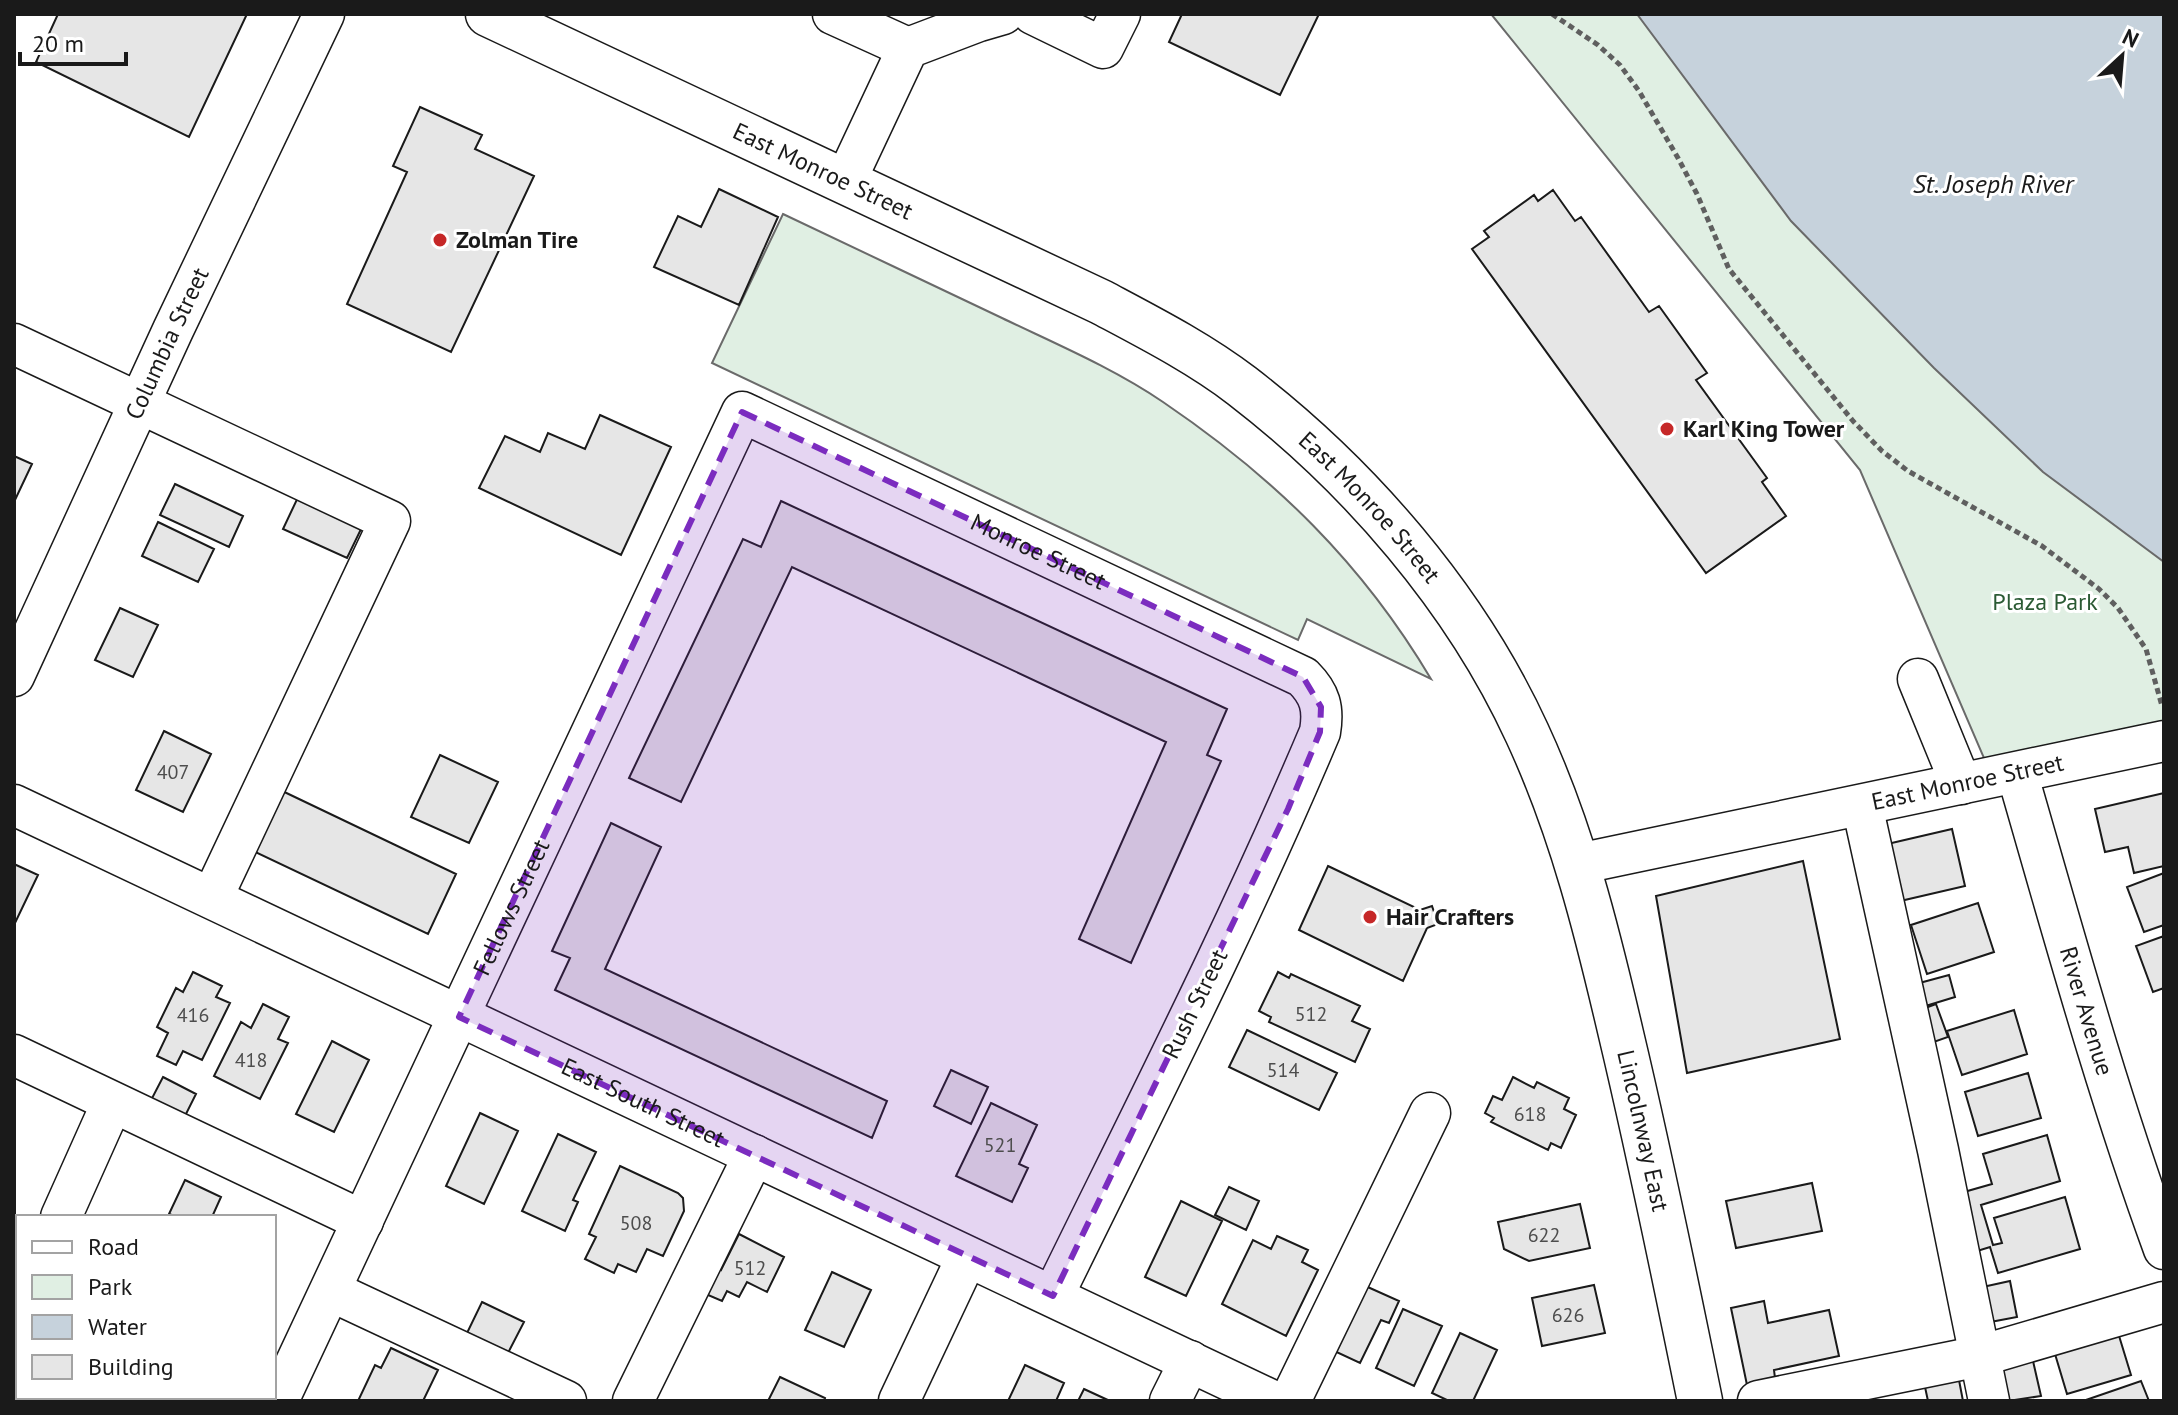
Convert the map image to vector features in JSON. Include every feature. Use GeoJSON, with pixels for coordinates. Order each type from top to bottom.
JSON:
{"type":"FeatureCollection","features":[{"type":"Feature","properties":{"kind":"main road","name":"East Monroe Street"},"geometry":{"type":"LineString","coordinates":[[488,14],[1101,302],[1239,383],[1343,473],[1443,592],[1488,659],[1527,732],[1561,812],[1578,864]]}},
{"type":"Feature","properties":{"kind":"main road","name":"Lincolnway East"},"geometry":{"type":"LineString","coordinates":[[1578,864],[1649,1152],[1700,1401]]}},
{"type":"Feature","properties":{"kind":"street","name":"Columbia Street"},"geometry":{"type":"LineString","coordinates":[[14,676],[139,402],[324,14]]}},
{"type":"Feature","properties":{"kind":"street"},"geometry":{"type":"LineString","coordinates":[[833,14],[908,48]]}},
{"type":"Feature","properties":{"kind":"street"},"geometry":{"type":"LineString","coordinates":[[845,182],[908,48],[1003,14]]}},
{"type":"Feature","properties":{"kind":"street"},"geometry":{"type":"LineString","coordinates":[[1033,14],[1103,48],[1120,14]]}},
{"type":"Feature","properties":{"kind":"street"},"geometry":{"type":"LineString","coordinates":[[14,344],[390,521],[212,898]]}},
{"type":"Feature","properties":{"kind":"street","name":"Monroe Street"},"geometry":{"type":"LineString","coordinates":[[742,412],[1303,677],[1316,690],[1321,707]]}},
{"type":"Feature","properties":{"kind":"street","name":"Fellows Street"},"geometry":{"type":"LineString","coordinates":[[278,1401],[571,783],[742,412]]}},
{"type":"Feature","properties":{"kind":"street"},"geometry":{"type":"LineString","coordinates":[[1918,679],[1961,784]]}},
{"type":"Feature","properties":{"kind":"street","name":"Rush Street"},"geometry":{"type":"LineString","coordinates":[[1053,1296],[1288,809],[1320,732],[1321,707]]}},
{"type":"Feature","properties":{"kind":"street","name":"East Monroe Street"},"geometry":{"type":"LineString","coordinates":[[1578,864],[2017,773],[2163,724]]}},
{"type":"Feature","properties":{"kind":"street","name":"River Avenue"},"geometry":{"type":"LineString","coordinates":[[2017,773],[2062,933],[2164,1249]]}},
{"type":"Feature","properties":{"kind":"street","name":"East South Street"},"geometry":{"type":"LineString","coordinates":[[14,805],[1273,1401]]}},
{"type":"Feature","properties":{"kind":"street"},"geometry":{"type":"LineString","coordinates":[[1862,805],[1989,1401]]}},
{"type":"Feature","properties":{"kind":"street"},"geometry":{"type":"LineString","coordinates":[[14,1055],[363,1221]]}},
{"type":"Feature","properties":{"kind":"street"},"geometry":{"type":"LineString","coordinates":[[62,1215],[112,1103]]}},
{"type":"Feature","properties":{"kind":"street"},"geometry":{"type":"LineString","coordinates":[[1290,1401],[1430,1113]]}},
{"type":"Feature","properties":{"kind":"street"},"geometry":{"type":"LineString","coordinates":[[633,1401],[754,1155]]}},
{"type":"Feature","properties":{"kind":"street"},"geometry":{"type":"LineString","coordinates":[[899,1401],[967,1257]]}},
{"type":"Feature","properties":{"kind":"street"},"geometry":{"type":"LineString","coordinates":[[331,1291],[566,1401]]}},
{"type":"Feature","properties":{"kind":"street"},"geometry":{"type":"LineString","coordinates":[[1758,1401],[1980,1356],[2164,1302]]}},
{"type":"Feature","properties":{"kind":"street"},"geometry":{"type":"LineString","coordinates":[[1170,1401],[1190,1361]]}},
{"type":"Feature","properties":{"kind":"path"},"geometry":{"type":"LineString","coordinates":[[1552,14],[1598,45],[1620,65],[1678,158],[1729,269],[1853,421],[1882,451],[1908,471],[2042,546],[2099,589],[2118,608],[2146,649],[2163,724]]}},
{"type":"Feature","properties":{"kind":"highlighted area"},"geometry":{"type":"Polygon","coordinates":[[[742,412],[1303,677],[1321,707],[1320,732],[1288,809],[1053,1296],[459,1017],[742,412]]]}},
{"type":"Feature","properties":{"kind":"green space","name":"Plaza Park"},"geometry":{"type":"Polygon","coordinates":[[[1491,14],[1654,14],[2164,545],[2164,740],[1993,779],[1860,470],[1491,14]]]}},
{"type":"Feature","properties":{"kind":"green space"},"geometry":{"type":"Polygon","coordinates":[[[783,214],[1104,367],[1204,431],[1279,492],[1345,560],[1376,597],[1431,679],[1307,619],[1298,640],[712,363],[783,214]]]}},
{"type":"Feature","properties":{"kind":"water","name":"St. Joseph River"},"geometry":{"type":"Polygon","coordinates":[[[1637,14],[2164,14],[2164,562],[2043,472],[1934,368],[1791,221],[1637,14]]]}},
{"type":"Feature","properties":{"kind":"building"},"geometry":{"type":"Polygon","coordinates":[[[58,14],[247,14],[189,137],[36,62],[58,14]]]}},
{"type":"Feature","properties":{"kind":"building"},"geometry":{"type":"Polygon","coordinates":[[[1182,14],[1319,14],[1280,95],[1169,42],[1182,14]]]}},
{"type":"Feature","properties":{"kind":"building","name":"Zolman Tire"},"geometry":{"type":"Polygon","coordinates":[[[420,107],[482,135],[475,149],[534,176],[451,352],[347,304],[407,172],[393,166],[420,107]]]}},
{"type":"Feature","properties":{"kind":"building"},"geometry":{"type":"Polygon","coordinates":[[[719,189],[778,217],[739,305],[654,267],[678,216],[701,227],[719,189]]]}},
{"type":"Feature","properties":{"kind":"building","name":"Karl King Tower"},"geometry":{"type":"Polygon","coordinates":[[[1553,190],[1575,221],[1581,217],[1649,312],[1659,306],[1707,373],[1696,380],[1767,478],[1762,482],[1786,516],[1706,573],[1472,249],[1489,237],[1484,231],[1534,195],[1538,201],[1553,190]]]}},
{"type":"Feature","properties":{"kind":"building"},"geometry":{"type":"Polygon","coordinates":[[[600,415],[671,447],[621,555],[479,488],[505,436],[540,452],[548,433],[585,449],[600,415]]]}},
{"type":"Feature","properties":{"kind":"building"},"geometry":{"type":"Polygon","coordinates":[[[14,456],[32,464],[14,502],[14,456]]]}},
{"type":"Feature","properties":{"kind":"building"},"geometry":{"type":"Polygon","coordinates":[[[175,484],[243,516],[229,547],[160,515],[175,484]]]}},
{"type":"Feature","properties":{"kind":"building"},"geometry":{"type":"Polygon","coordinates":[[[300,493],[364,523],[347,558],[283,529],[300,493]]]}},
{"type":"Feature","properties":{"kind":"building"},"geometry":{"type":"Polygon","coordinates":[[[781,501],[1227,709],[1207,755],[1221,761],[1131,963],[1079,939],[1166,742],[792,567],[681,802],[629,778],[743,539],[761,547],[781,501]]]}},
{"type":"Feature","properties":{"kind":"building"},"geometry":{"type":"Polygon","coordinates":[[[158,522],[214,549],[198,582],[142,556],[158,522]]]}},
{"type":"Feature","properties":{"kind":"building"},"geometry":{"type":"Polygon","coordinates":[[[120,608],[158,625],[133,677],[95,660],[120,608]]]}},
{"type":"Feature","properties":{"kind":"building"},"geometry":{"type":"Polygon","coordinates":[[[164,731],[211,754],[183,812],[136,790],[164,731]]]}},
{"type":"Feature","properties":{"kind":"building"},"geometry":{"type":"Polygon","coordinates":[[[440,755],[498,782],[469,843],[411,817],[440,755]]]}},
{"type":"Feature","properties":{"kind":"building"},"geometry":{"type":"Polygon","coordinates":[[[276,788],[456,874],[428,934],[247,848],[276,788]]]}},
{"type":"Feature","properties":{"kind":"building"},"geometry":{"type":"Polygon","coordinates":[[[2164,793],[2164,866],[2134,873],[2128,847],[2105,852],[2095,809],[2164,793]]]}},
{"type":"Feature","properties":{"kind":"building"},"geometry":{"type":"Polygon","coordinates":[[[611,823],[661,847],[605,969],[887,1101],[872,1138],[555,990],[570,958],[552,951],[611,823]]]}},
{"type":"Feature","properties":{"kind":"building"},"geometry":{"type":"Polygon","coordinates":[[[1952,829],[1965,886],[1896,902],[1883,845],[1952,829]]]}},
{"type":"Feature","properties":{"kind":"building"},"geometry":{"type":"Polygon","coordinates":[[[1803,861],[1840,1039],[1687,1073],[1656,896],[1803,861]]]}},
{"type":"Feature","properties":{"kind":"building"},"geometry":{"type":"Polygon","coordinates":[[[14,864],[38,875],[14,925],[14,864]]]}},
{"type":"Feature","properties":{"kind":"building","name":"Hair Crafters"},"geometry":{"type":"Polygon","coordinates":[[[1328,866],[1420,910],[1432,906],[1438,924],[1427,928],[1403,981],[1299,930],[1328,866]]]}},
{"type":"Feature","properties":{"kind":"building"},"geometry":{"type":"Polygon","coordinates":[[[2164,873],[2164,925],[2144,932],[2127,887],[2164,873]]]}},
{"type":"Feature","properties":{"kind":"building"},"geometry":{"type":"Polygon","coordinates":[[[1978,903],[1994,952],[1927,974],[1911,925],[1978,903]]]}},
{"type":"Feature","properties":{"kind":"building"},"geometry":{"type":"Polygon","coordinates":[[[2164,936],[2164,988],[2153,992],[2136,946],[2164,936]]]}},
{"type":"Feature","properties":{"kind":"building"},"geometry":{"type":"Polygon","coordinates":[[[193,972],[222,986],[216,997],[230,1003],[202,1060],[183,1051],[176,1065],[157,1056],[168,1033],[157,1027],[176,988],[183,992],[193,972]]]}},
{"type":"Feature","properties":{"kind":"building"},"geometry":{"type":"Polygon","coordinates":[[[1278,972],[1289,978],[1291,974],[1360,1006],[1352,1021],[1370,1029],[1355,1062],[1269,1022],[1271,1017],[1259,1011],[1278,972]]]}},
{"type":"Feature","properties":{"kind":"building"},"geometry":{"type":"Polygon","coordinates":[[[1949,975],[1955,997],[1919,1008],[1912,985],[1949,975]]]}},
{"type":"Feature","properties":{"kind":"building"},"geometry":{"type":"Polygon","coordinates":[[[263,1004],[289,1017],[278,1039],[288,1043],[260,1099],[214,1076],[241,1022],[251,1028],[263,1004]]]}},
{"type":"Feature","properties":{"kind":"building"},"geometry":{"type":"Polygon","coordinates":[[[1936,1004],[1948,1037],[1928,1044],[1917,1011],[1936,1004]]]}},
{"type":"Feature","properties":{"kind":"building"},"geometry":{"type":"Polygon","coordinates":[[[2014,1010],[2027,1054],[1962,1075],[1947,1031],[2014,1010]]]}},
{"type":"Feature","properties":{"kind":"building"},"geometry":{"type":"Polygon","coordinates":[[[1247,1030],[1337,1073],[1319,1110],[1229,1067],[1247,1030]]]}},
{"type":"Feature","properties":{"kind":"building"},"geometry":{"type":"Polygon","coordinates":[[[332,1041],[369,1060],[334,1132],[296,1114],[332,1041]]]}},
{"type":"Feature","properties":{"kind":"building"},"geometry":{"type":"Polygon","coordinates":[[[951,1070],[988,1087],[971,1124],[934,1106],[951,1070]]]}},
{"type":"Feature","properties":{"kind":"building"},"geometry":{"type":"Polygon","coordinates":[[[2028,1073],[2041,1118],[1978,1136],[1965,1092],[2028,1073]]]}},
{"type":"Feature","properties":{"kind":"building"},"geometry":{"type":"Polygon","coordinates":[[[163,1077],[196,1094],[183,1120],[149,1104],[163,1077]]]}},
{"type":"Feature","properties":{"kind":"building"},"geometry":{"type":"Polygon","coordinates":[[[1513,1077],[1534,1088],[1537,1082],[1569,1098],[1564,1109],[1576,1115],[1561,1148],[1551,1143],[1548,1150],[1491,1122],[1494,1118],[1485,1113],[1493,1096],[1502,1100],[1513,1077]]]}},
{"type":"Feature","properties":{"kind":"building"},"geometry":{"type":"Polygon","coordinates":[[[991,1103],[1037,1125],[1019,1164],[1028,1168],[1012,1202],[956,1176],[991,1103]]]}},
{"type":"Feature","properties":{"kind":"building"},"geometry":{"type":"Polygon","coordinates":[[[480,1113],[518,1131],[484,1204],[446,1186],[480,1113]]]}},
{"type":"Feature","properties":{"kind":"building"},"geometry":{"type":"Polygon","coordinates":[[[558,1134],[596,1152],[573,1200],[578,1202],[565,1231],[522,1211],[558,1134]]]}},
{"type":"Feature","properties":{"kind":"building"},"geometry":{"type":"Polygon","coordinates":[[[2047,1135],[2060,1181],[1981,1205],[1993,1245],[2002,1243],[1994,1218],[2065,1197],[2080,1249],[1998,1273],[1990,1247],[1974,1252],[1957,1194],[1992,1184],[1983,1154],[2047,1135]]]}},
{"type":"Feature","properties":{"kind":"building"},"geometry":{"type":"Polygon","coordinates":[[[620,1166],[683,1198],[684,1211],[663,1256],[647,1249],[636,1272],[618,1264],[614,1273],[585,1259],[596,1237],[589,1234],[620,1166]]]}},
{"type":"Feature","properties":{"kind":"building"},"geometry":{"type":"Polygon","coordinates":[[[185,1180],[221,1197],[213,1215],[169,1214],[185,1180]]]}},
{"type":"Feature","properties":{"kind":"building"},"geometry":{"type":"Polygon","coordinates":[[[1812,1183],[1822,1231],[1736,1248],[1726,1201],[1812,1183]]]}},
{"type":"Feature","properties":{"kind":"building"},"geometry":{"type":"Polygon","coordinates":[[[1229,1187],[1259,1201],[1246,1230],[1215,1215],[1229,1187]]]}},
{"type":"Feature","properties":{"kind":"building"},"geometry":{"type":"Polygon","coordinates":[[[1181,1201],[1222,1221],[1186,1296],[1145,1277],[1181,1201]]]}},
{"type":"Feature","properties":{"kind":"building"},"geometry":{"type":"Polygon","coordinates":[[[1580,1204],[1590,1248],[1529,1261],[1504,1249],[1498,1222],[1580,1204]]]}},
{"type":"Feature","properties":{"kind":"building"},"geometry":{"type":"Polygon","coordinates":[[[739,1234],[784,1257],[767,1292],[747,1282],[739,1297],[727,1291],[722,1301],[701,1292],[714,1266],[721,1270],[739,1234]]]}},
{"type":"Feature","properties":{"kind":"building"},"geometry":{"type":"Polygon","coordinates":[[[1277,1236],[1308,1250],[1302,1262],[1318,1270],[1286,1336],[1222,1304],[1253,1240],[1271,1249],[1277,1236]]]}},
{"type":"Feature","properties":{"kind":"building"},"geometry":{"type":"Polygon","coordinates":[[[832,1272],[871,1290],[844,1347],[805,1330],[832,1272]]]}},
{"type":"Feature","properties":{"kind":"building"},"geometry":{"type":"Polygon","coordinates":[[[2010,1281],[2017,1317],[1985,1323],[1978,1288],[2010,1281]]]}},
{"type":"Feature","properties":{"kind":"building"},"geometry":{"type":"Polygon","coordinates":[[[1361,1284],[1399,1301],[1389,1323],[1381,1320],[1360,1363],[1330,1349],[1361,1284]]]}},
{"type":"Feature","properties":{"kind":"building"},"geometry":{"type":"Polygon","coordinates":[[[1594,1285],[1605,1333],[1542,1346],[1532,1298],[1594,1285]]]}},
{"type":"Feature","properties":{"kind":"building"},"geometry":{"type":"Polygon","coordinates":[[[1764,1301],[1768,1323],[1829,1310],[1839,1356],[1774,1370],[1775,1378],[1747,1385],[1731,1308],[1764,1301]]]}},
{"type":"Feature","properties":{"kind":"building"},"geometry":{"type":"Polygon","coordinates":[[[482,1302],[524,1322],[508,1353],[467,1333],[482,1302]]]}},
{"type":"Feature","properties":{"kind":"building"},"geometry":{"type":"Polygon","coordinates":[[[1403,1309],[1442,1326],[1414,1386],[1376,1368],[1403,1309]]]}},
{"type":"Feature","properties":{"kind":"building"},"geometry":{"type":"Polygon","coordinates":[[[2116,1326],[2131,1375],[2067,1394],[2052,1344],[2116,1326]]]}},
{"type":"Feature","properties":{"kind":"building"},"geometry":{"type":"Polygon","coordinates":[[[1460,1333],[1497,1350],[1473,1401],[1449,1401],[1432,1393],[1460,1333]]]}},
{"type":"Feature","properties":{"kind":"building"},"geometry":{"type":"Polygon","coordinates":[[[391,1348],[438,1370],[423,1401],[358,1401],[375,1365],[381,1368],[391,1348]]]}},
{"type":"Feature","properties":{"kind":"building"},"geometry":{"type":"Polygon","coordinates":[[[2033,1361],[2041,1396],[2008,1401],[2001,1368],[2033,1361]]]}},
{"type":"Feature","properties":{"kind":"building"},"geometry":{"type":"Polygon","coordinates":[[[1025,1365],[1064,1383],[1056,1401],[1008,1401],[1025,1365]]]}},
{"type":"Feature","properties":{"kind":"building"},"geometry":{"type":"Polygon","coordinates":[[[780,1377],[825,1398],[824,1401],[768,1401],[780,1377]]]}},
{"type":"Feature","properties":{"kind":"building"},"geometry":{"type":"Polygon","coordinates":[[[1959,1380],[1963,1401],[1928,1401],[1925,1387],[1959,1380]]]}},
{"type":"Feature","properties":{"kind":"building"},"geometry":{"type":"Polygon","coordinates":[[[2141,1381],[2149,1401],[2083,1401],[2141,1381]]]}},
{"type":"Feature","properties":{"kind":"building"},"geometry":{"type":"Polygon","coordinates":[[[1084,1389],[1110,1401],[1078,1401],[1084,1389]]]}},
{"type":"Feature","properties":{"kind":"place","name":"Zolman Tire"},"geometry":{"type":"Point","coordinates":[440,240]}},
{"type":"Feature","properties":{"kind":"place","name":"Karl King Tower"},"geometry":{"type":"Point","coordinates":[1667,429]}},
{"type":"Feature","properties":{"kind":"place","name":"Hair Crafters"},"geometry":{"type":"Point","coordinates":[1370,917]}}]}
